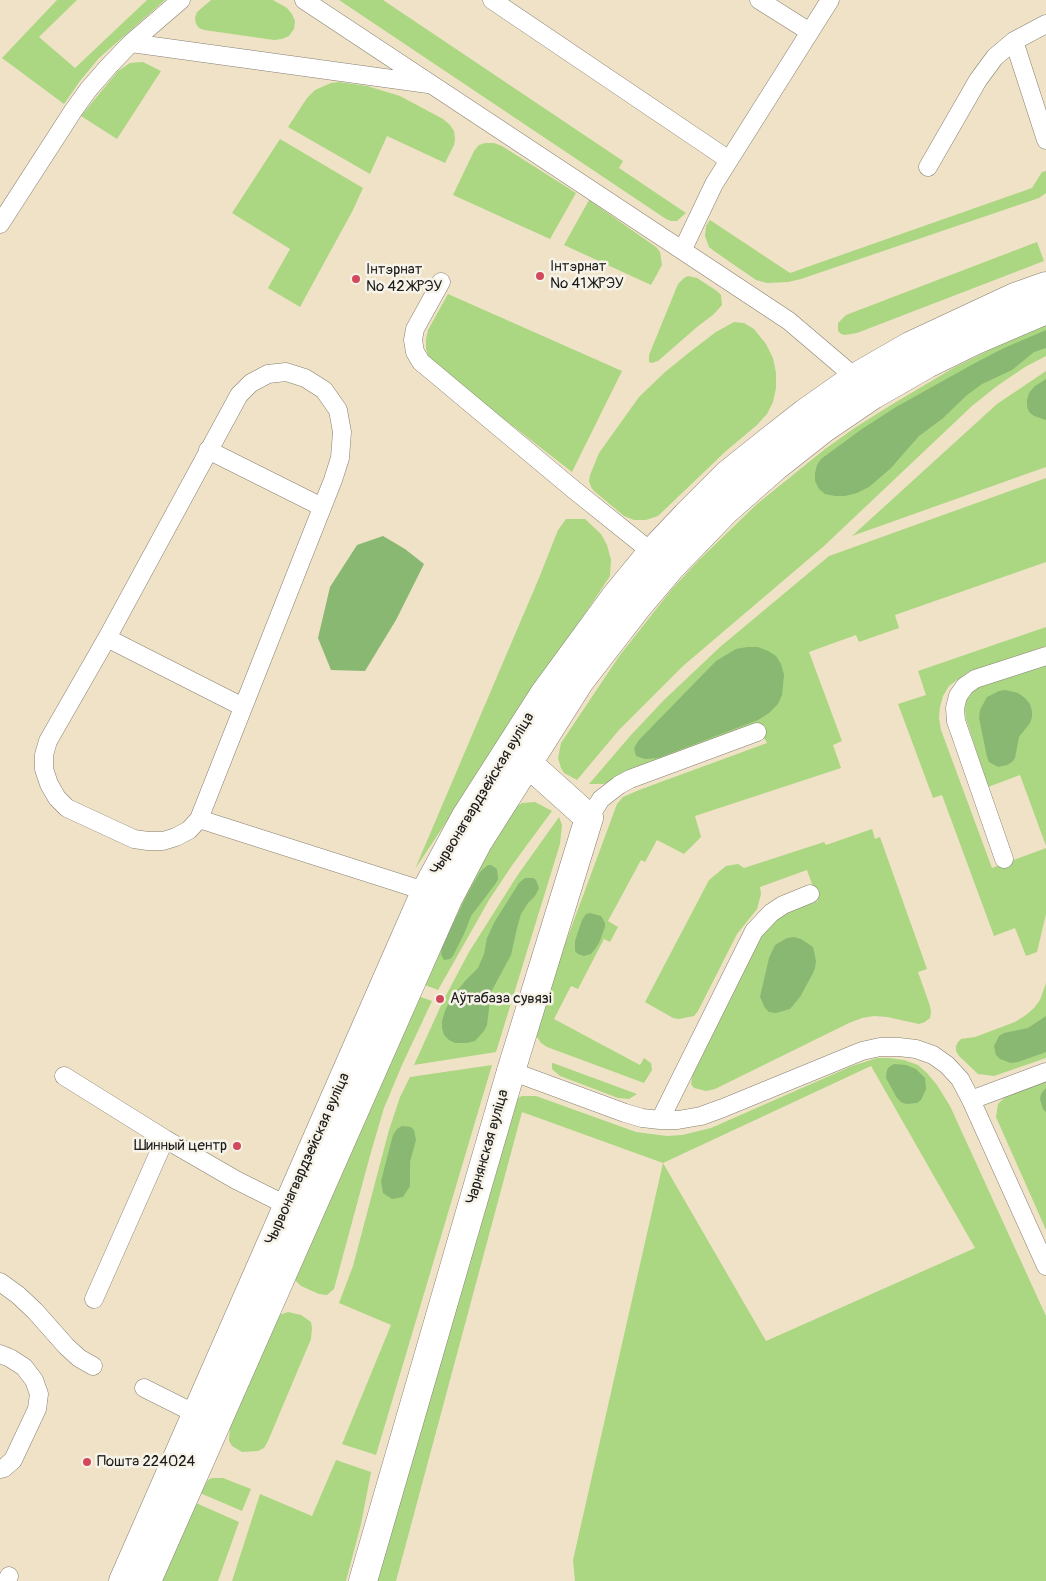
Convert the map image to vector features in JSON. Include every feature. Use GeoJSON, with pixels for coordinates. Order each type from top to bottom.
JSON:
{"type":"FeatureCollection","features":[{"type":"Feature","properties":{"kind":"main road","name":"Чырвонагвардзейская вуліца"},"geometry":{"type":"LineString","coordinates":[[865,386],[910,346],[1015,297],[1046,286]]}},
{"type":"Feature","properties":{"kind":"main road","name":"Чырвонагвардзейская вуліца"},"geometry":{"type":"LineString","coordinates":[[123,1581],[206,1419],[437,895],[466,816],[518,755],[544,694],[578,646],[615,597],[662,560],[686,516],[728,474],[805,412],[865,386],[934,360],[1046,310]]}},
{"type":"Feature","properties":{"kind":"main road"},"geometry":{"type":"LineString","coordinates":[[518,755],[589,818]]}},
{"type":"Feature","properties":{"kind":"main road","name":"Чарнянская вуліца"},"geometry":{"type":"LineString","coordinates":[[363,1581],[510,1071],[589,818]]}},
{"type":"Feature","properties":{"kind":"main road","name":"Чырвонагвардзейская вуліца"},"geometry":{"type":"LineString","coordinates":[[147,1581],[206,1419],[288,1206],[437,895]]}},
{"type":"Feature","properties":{"kind":"lane"},"geometry":{"type":"LineString","coordinates":[[0,224],[73,111],[108,67],[131,43],[181,0]]}},
{"type":"Feature","properties":{"kind":"lane"},"geometry":{"type":"LineString","coordinates":[[304,0],[789,321],[865,386]]}},
{"type":"Feature","properties":{"kind":"lane"},"geometry":{"type":"LineString","coordinates":[[492,0],[729,160]]}},
{"type":"Feature","properties":{"kind":"lane"},"geometry":{"type":"LineString","coordinates":[[759,0],[810,32]]}},
{"type":"Feature","properties":{"kind":"lane"},"geometry":{"type":"LineString","coordinates":[[683,250],[714,184],[830,0]]}},
{"type":"Feature","properties":{"kind":"lane"},"geometry":{"type":"LineString","coordinates":[[928,167],[978,80],[995,57],[1014,42],[1046,24]]}},
{"type":"Feature","properties":{"kind":"lane"},"geometry":{"type":"LineString","coordinates":[[1014,42],[1046,140]]}},
{"type":"Feature","properties":{"kind":"lane"},"geometry":{"type":"LineString","coordinates":[[131,43],[433,84]]}},
{"type":"Feature","properties":{"kind":"lane"},"geometry":{"type":"LineString","coordinates":[[441,282],[415,329],[413,340],[415,352],[421,362],[573,490],[662,560]]}},
{"type":"Feature","properties":{"kind":"lane"},"geometry":{"type":"LineString","coordinates":[[286,372],[305,378],[324,390],[338,410],[342,432],[340,458],[322,507],[199,818],[188,830],[176,837],[163,841],[148,841],[134,839],[67,808],[57,798],[49,784],[44,769],[44,755],[48,741],[107,638],[239,395],[251,383],[268,374],[286,372]]}},
{"type":"Feature","properties":{"kind":"lane"},"geometry":{"type":"LineString","coordinates":[[208,450],[322,507]]}},
{"type":"Feature","properties":{"kind":"lane"},"geometry":{"type":"LineString","coordinates":[[107,638],[243,707]]}},
{"type":"Feature","properties":{"kind":"lane"},"geometry":{"type":"LineString","coordinates":[[1004,859],[956,721],[955,708],[958,696],[965,686],[974,679],[1046,656]]}},
{"type":"Feature","properties":{"kind":"lane"},"geometry":{"type":"LineString","coordinates":[[589,818],[601,799],[619,785],[757,732]]}},
{"type":"Feature","properties":{"kind":"lane"},"geometry":{"type":"LineString","coordinates":[[199,818],[437,895]]}},
{"type":"Feature","properties":{"kind":"lane"},"geometry":{"type":"LineString","coordinates":[[660,1120],[754,931],[771,913],[783,905],[810,894]]}},
{"type":"Feature","properties":{"kind":"lane"},"geometry":{"type":"LineString","coordinates":[[510,1071],[642,1118],[678,1120],[700,1116],[862,1051],[880,1047],[916,1049],[932,1055],[947,1065],[960,1079],[1046,1266]]}},
{"type":"Feature","properties":{"kind":"lane"},"geometry":{"type":"LineString","coordinates":[[971,1100],[1046,1072]]}},
{"type":"Feature","properties":{"kind":"lane"},"geometry":{"type":"LineString","coordinates":[[64,1076],[165,1139],[236,1180],[288,1206]]}},
{"type":"Feature","properties":{"kind":"lane"},"geometry":{"type":"LineString","coordinates":[[94,1299],[165,1139]]}},
{"type":"Feature","properties":{"kind":"lane"},"geometry":{"type":"LineString","coordinates":[[0,1282],[35,1311],[79,1358],[93,1366]]}},
{"type":"Feature","properties":{"kind":"lane"},"geometry":{"type":"LineString","coordinates":[[0,1354],[24,1367],[34,1380],[39,1394],[37,1409],[13,1460],[0,1469]]}},
{"type":"Feature","properties":{"kind":"lane"},"geometry":{"type":"LineString","coordinates":[[144,1388],[206,1419]]}},
{"type":"Feature","properties":{"kind":"green space"},"geometry":{"type":"Polygon","coordinates":[[[57,0],[77,0],[39,37],[75,68],[147,0],[165,0],[99,58],[64,104],[2,58],[57,0]]]}},
{"type":"Feature","properties":{"kind":"green space"},"geometry":{"type":"Polygon","coordinates":[[[211,0],[273,0],[287,8],[292,14],[295,21],[294,29],[289,36],[274,40],[204,30],[196,24],[195,18],[197,12],[211,0]]]}},
{"type":"Feature","properties":{"kind":"green space"},"geometry":{"type":"Polygon","coordinates":[[[339,0],[383,0],[623,161],[619,168],[686,213],[677,221],[666,219],[339,0]]]}},
{"type":"Feature","properties":{"kind":"green space"},"geometry":{"type":"Polygon","coordinates":[[[143,62],[161,71],[117,139],[81,116],[118,71],[130,63],[143,62]]]}},
{"type":"Feature","properties":{"kind":"green space"},"geometry":{"type":"Polygon","coordinates":[[[339,82],[367,86],[400,96],[443,119],[454,131],[455,139],[445,163],[387,136],[370,174],[288,127],[307,98],[315,90],[331,83],[339,82]]]}},
{"type":"Feature","properties":{"kind":"green space"},"geometry":{"type":"Polygon","coordinates":[[[280,139],[363,188],[300,307],[268,288],[290,249],[232,213],[280,139]]]}},
{"type":"Feature","properties":{"kind":"green space"},"geometry":{"type":"Polygon","coordinates":[[[494,143],[502,146],[576,193],[550,239],[453,195],[474,151],[479,145],[494,143]]]}},
{"type":"Feature","properties":{"kind":"green space"},"geometry":{"type":"Polygon","coordinates":[[[1046,171],[1046,193],[1039,198],[788,282],[767,283],[756,280],[709,247],[705,236],[706,226],[710,220],[790,273],[1032,188],[1042,172],[1046,171]]]}},
{"type":"Feature","properties":{"kind":"green space"},"geometry":{"type":"Polygon","coordinates":[[[589,200],[656,247],[660,252],[662,265],[651,285],[564,245],[589,200]]]}},
{"type":"Feature","properties":{"kind":"green space"},"geometry":{"type":"Polygon","coordinates":[[[1037,242],[1044,261],[857,333],[845,335],[838,331],[838,323],[846,315],[1037,242]]]}},
{"type":"Feature","properties":{"kind":"green space"},"geometry":{"type":"Polygon","coordinates":[[[688,276],[697,278],[717,291],[721,295],[722,305],[714,314],[658,361],[649,362],[649,355],[678,284],[688,276]]]}},
{"type":"Feature","properties":{"kind":"green space"},"geometry":{"type":"Polygon","coordinates":[[[448,294],[622,371],[572,472],[437,367],[429,358],[426,349],[428,330],[448,294]]]}},
{"type":"Feature","properties":{"kind":"green space"},"geometry":{"type":"Polygon","coordinates":[[[734,322],[744,323],[754,329],[766,344],[773,358],[776,388],[773,402],[767,414],[658,516],[646,520],[634,520],[624,516],[591,487],[590,475],[599,453],[639,397],[691,351],[716,332],[734,322]]]}},
{"type":"Feature","properties":{"kind":"green space"},"geometry":{"type":"Polygon","coordinates":[[[1046,324],[1046,356],[1025,367],[972,406],[824,546],[683,666],[619,730],[577,780],[564,773],[558,758],[561,743],[620,655],[672,589],[757,504],[825,449],[891,405],[955,367],[1046,324]]]}},
{"type":"Feature","properties":{"kind":"green space"},"geometry":{"type":"Polygon","coordinates":[[[1046,330],[1046,348],[1034,352],[1012,370],[982,384],[967,395],[942,419],[919,436],[891,468],[869,487],[845,496],[825,494],[819,489],[815,481],[815,473],[821,459],[862,429],[896,407],[975,363],[1046,330]]]}},
{"type":"Feature","properties":{"kind":"green space"},"geometry":{"type":"Polygon","coordinates":[[[1046,371],[1046,467],[852,536],[997,404],[1046,371]]]}},
{"type":"Feature","properties":{"kind":"green space"},"geometry":{"type":"Polygon","coordinates":[[[1046,379],[1046,420],[1029,412],[1027,400],[1029,393],[1035,386],[1046,379]]]}},
{"type":"Feature","properties":{"kind":"green space"},"geometry":{"type":"Polygon","coordinates":[[[1046,478],[1046,562],[895,615],[899,628],[859,642],[856,635],[809,652],[842,741],[833,745],[841,768],[695,816],[701,837],[684,854],[657,840],[645,862],[641,860],[608,921],[618,927],[610,942],[604,939],[578,989],[571,986],[554,1019],[640,1065],[644,1058],[651,1063],[652,1070],[644,1083],[547,1047],[541,1043],[537,1037],[537,1020],[617,804],[623,797],[639,790],[767,743],[758,727],[611,782],[589,784],[631,735],[664,700],[720,647],[829,556],[1046,478]]]}},
{"type":"Feature","properties":{"kind":"green space"},"geometry":{"type":"Polygon","coordinates":[[[566,519],[585,519],[601,534],[607,545],[611,560],[610,576],[415,869],[558,530],[566,519]]]}},
{"type":"Feature","properties":{"kind":"green space"},"geometry":{"type":"Polygon","coordinates":[[[383,536],[405,549],[424,564],[396,620],[365,671],[331,670],[318,638],[330,587],[357,545],[383,536]]]}},
{"type":"Feature","properties":{"kind":"green space"},"geometry":{"type":"Polygon","coordinates":[[[1046,627],[1046,646],[968,672],[949,686],[943,696],[939,718],[941,730],[992,868],[1046,848],[1046,914],[1037,952],[1026,956],[1015,928],[994,936],[942,795],[933,798],[898,704],[926,695],[918,671],[1046,627]]]}},
{"type":"Feature","properties":{"kind":"green space"},"geometry":{"type":"Polygon","coordinates":[[[758,647],[768,651],[776,656],[781,664],[784,675],[782,695],[778,704],[769,713],[758,720],[658,758],[645,759],[636,756],[634,748],[639,740],[716,661],[736,649],[758,647]]]}},
{"type":"Feature","properties":{"kind":"green space"},"geometry":{"type":"Polygon","coordinates":[[[1045,664],[1046,846],[1020,775],[988,787],[966,719],[965,710],[966,701],[977,687],[1045,664]]]}},
{"type":"Feature","properties":{"kind":"green space"},"geometry":{"type":"Polygon","coordinates":[[[1005,690],[1018,693],[1025,698],[1030,704],[1032,717],[1030,723],[1019,737],[1015,758],[1007,765],[998,767],[989,762],[987,757],[979,718],[980,710],[987,697],[1005,690]]]}},
{"type":"Feature","properties":{"kind":"green space"},"geometry":{"type":"Polygon","coordinates":[[[535,802],[552,811],[489,900],[438,990],[422,984],[464,892],[513,809],[522,803],[535,802]]]}},
{"type":"Feature","properties":{"kind":"green space"},"geometry":{"type":"Polygon","coordinates":[[[559,817],[562,825],[560,844],[496,1052],[414,1065],[443,1001],[469,952],[517,876],[559,817]]]}},
{"type":"Feature","properties":{"kind":"green space"},"geometry":{"type":"Polygon","coordinates":[[[872,829],[875,839],[880,837],[927,969],[918,972],[930,1006],[930,1018],[919,1024],[887,1017],[874,1016],[862,1018],[715,1089],[706,1091],[694,1088],[691,1084],[693,1071],[760,937],[779,917],[818,901],[807,870],[760,887],[761,894],[757,909],[737,934],[698,1011],[694,1016],[679,1019],[673,1018],[645,1002],[709,880],[726,866],[738,864],[744,868],[824,842],[826,845],[872,829]]]}},
{"type":"Feature","properties":{"kind":"green space"},"geometry":{"type":"Polygon","coordinates":[[[488,865],[497,869],[498,879],[471,916],[453,956],[450,959],[444,960],[441,954],[442,946],[468,893],[480,872],[488,865]]]}},
{"type":"Feature","properties":{"kind":"green space"},"geometry":{"type":"Polygon","coordinates":[[[525,878],[536,880],[539,888],[521,914],[511,955],[491,992],[487,1025],[475,1041],[455,1043],[444,1035],[442,1021],[445,1011],[450,1000],[478,968],[484,954],[487,938],[495,921],[519,883],[525,878]]]}},
{"type":"Feature","properties":{"kind":"green space"},"geometry":{"type":"Polygon","coordinates":[[[590,913],[601,916],[605,927],[595,949],[591,954],[584,956],[575,951],[575,941],[582,920],[586,914],[590,913]]]}},
{"type":"Feature","properties":{"kind":"green space"},"geometry":{"type":"Polygon","coordinates":[[[794,937],[813,947],[816,961],[815,968],[800,997],[790,1009],[776,1013],[769,1012],[760,997],[769,958],[775,945],[787,938],[794,937]]]}},
{"type":"Feature","properties":{"kind":"green space"},"geometry":{"type":"Polygon","coordinates":[[[1046,983],[1046,1058],[994,1076],[978,1074],[959,1056],[956,1051],[958,1042],[961,1039],[975,1037],[1015,1022],[1026,1015],[1040,1000],[1046,983]]]}},
{"type":"Feature","properties":{"kind":"green space"},"geometry":{"type":"Polygon","coordinates":[[[418,996],[432,1001],[384,1108],[334,1289],[327,1295],[319,1294],[301,1286],[294,1279],[418,996]]]}},
{"type":"Feature","properties":{"kind":"green space"},"geometry":{"type":"Polygon","coordinates":[[[1046,1016],[1046,1052],[1011,1063],[1000,1059],[996,1055],[994,1046],[999,1036],[1004,1033],[1028,1028],[1046,1016]]]}},
{"type":"Feature","properties":{"kind":"green space"},"geometry":{"type":"Polygon","coordinates":[[[877,1058],[904,1060],[918,1065],[937,1085],[950,1106],[1046,1316],[1046,1581],[575,1581],[573,1560],[663,1163],[522,1112],[396,1581],[376,1581],[516,1099],[522,1096],[536,1096],[636,1132],[667,1136],[682,1135],[711,1128],[852,1066],[877,1058]],[[871,1066],[663,1163],[766,1341],[975,1248],[871,1066]]]}},
{"type":"Feature","properties":{"kind":"green space"},"geometry":{"type":"Polygon","coordinates":[[[552,1063],[637,1094],[629,1099],[618,1098],[560,1076],[552,1069],[552,1063]]]}},
{"type":"Feature","properties":{"kind":"green space"},"geometry":{"type":"Polygon","coordinates":[[[894,1064],[906,1065],[916,1069],[925,1078],[926,1089],[921,1100],[917,1103],[906,1104],[897,1098],[886,1078],[887,1070],[894,1064]]]}},
{"type":"Feature","properties":{"kind":"green space"},"geometry":{"type":"Polygon","coordinates":[[[492,1065],[376,1455],[342,1444],[391,1325],[339,1303],[353,1266],[389,1130],[400,1097],[410,1077],[492,1065]]]}},
{"type":"Feature","properties":{"kind":"green space"},"geometry":{"type":"Polygon","coordinates":[[[1046,1081],[1046,1230],[996,1117],[998,1104],[1006,1096],[1046,1081]]]}},
{"type":"Feature","properties":{"kind":"green space"},"geometry":{"type":"Polygon","coordinates":[[[1046,1088],[1046,1112],[1040,1099],[1041,1094],[1046,1088]]]}},
{"type":"Feature","properties":{"kind":"green space"},"geometry":{"type":"Polygon","coordinates":[[[402,1126],[411,1127],[414,1130],[416,1140],[410,1162],[410,1186],[403,1197],[392,1199],[383,1193],[381,1181],[393,1135],[402,1126]]]}},
{"type":"Feature","properties":{"kind":"green space"},"geometry":{"type":"Polygon","coordinates":[[[288,1312],[301,1315],[311,1322],[311,1339],[264,1448],[258,1451],[242,1452],[232,1446],[229,1441],[230,1427],[279,1315],[288,1312]]]}},
{"type":"Feature","properties":{"kind":"green space"},"geometry":{"type":"Polygon","coordinates":[[[336,1460],[371,1472],[361,1524],[346,1581],[232,1581],[260,1494],[312,1516],[336,1460]]]}},
{"type":"Feature","properties":{"kind":"green space"},"geometry":{"type":"Polygon","coordinates":[[[223,1478],[251,1489],[242,1511],[200,1493],[208,1480],[223,1478]]]}},
{"type":"Feature","properties":{"kind":"green space"},"geometry":{"type":"Polygon","coordinates":[[[196,1503],[239,1522],[218,1581],[161,1581],[196,1503]]]}},
{"type":"Feature","properties":{"kind":"place","name":"Інтэрнат № 41 ЖРЭУ"},"geometry":{"type":"Point","coordinates":[540,276]}},
{"type":"Feature","properties":{"kind":"place","name":"Інтэрнат № 42 ЖРЭУ"},"geometry":{"type":"Point","coordinates":[356,279]}},
{"type":"Feature","properties":{"kind":"place","name":"Аўтабаза сувязі"},"geometry":{"type":"Point","coordinates":[440,999]}},
{"type":"Feature","properties":{"kind":"place","name":"Шинный центр"},"geometry":{"type":"Point","coordinates":[237,1146]}},
{"type":"Feature","properties":{"kind":"place","name":"Пошта 224024"},"geometry":{"type":"Point","coordinates":[87,1462]}}]}
